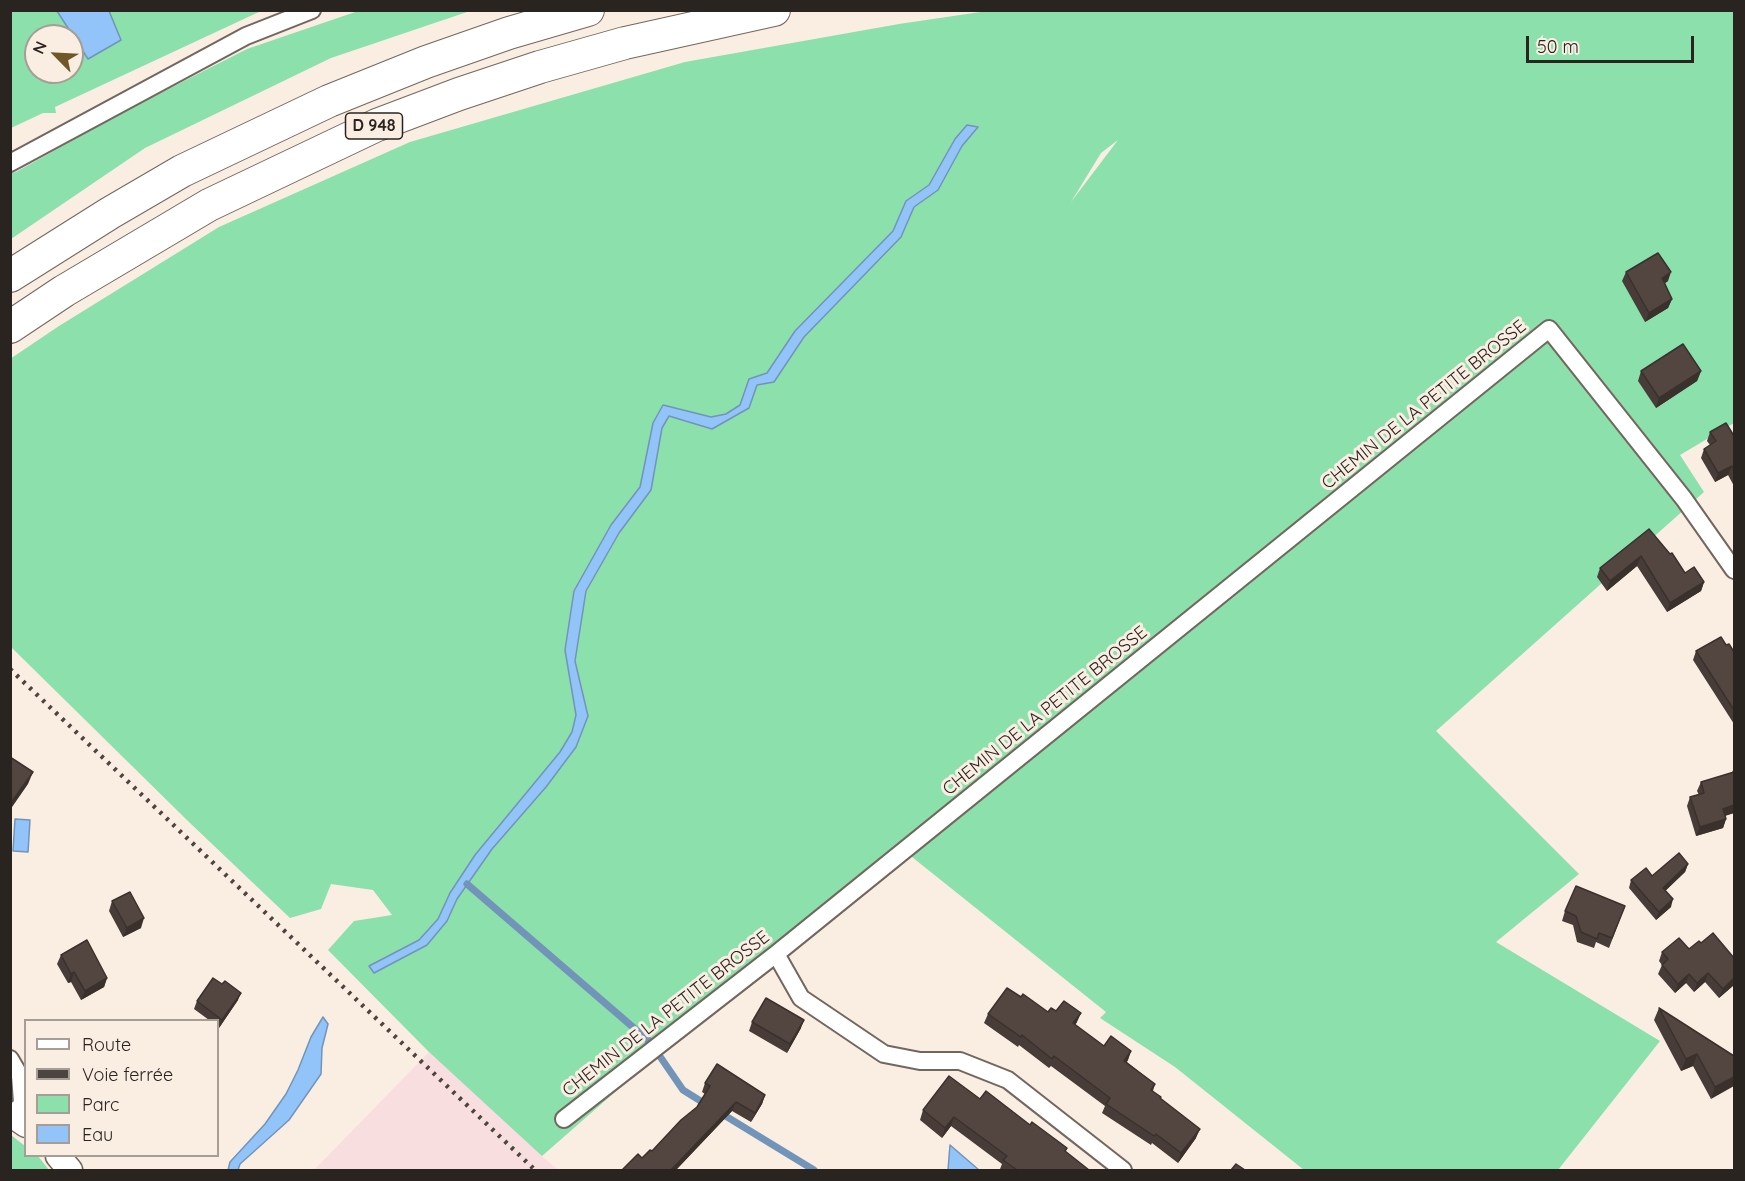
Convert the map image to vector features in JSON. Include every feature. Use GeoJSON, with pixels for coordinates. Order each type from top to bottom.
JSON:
{"type":"FeatureCollection","features":[{"type":"Feature","properties":{"kind":"highway","name":"D 948"},"geometry":{"type":"LineString","coordinates":[[10,276],[182,171],[329,100],[509,33],[588,10]]}},
{"type":"Feature","properties":{"kind":"highway","name":"D 948"},"geometry":{"type":"LineString","coordinates":[[10,327],[64,291],[209,205],[377,125],[540,67],[625,43],[774,10]]}},
{"type":"Feature","properties":{"kind":"main road"},"geometry":{"type":"LineString","coordinates":[[60,1157],[70,1170]]}},
{"type":"Feature","properties":{"kind":"street"},"geometry":{"type":"LineString","coordinates":[[10,163],[246,36],[312,10]]}},
{"type":"Feature","properties":{"kind":"street","name":"CHEMIN DE LA PETITE BROSSE"},"geometry":{"type":"LineString","coordinates":[[564,1119],[776,954],[1549,329],[1684,498],[1734,570]]}},
{"type":"Feature","properties":{"kind":"street"},"geometry":{"type":"LineString","coordinates":[[776,954],[801,998],[884,1054],[920,1061],[960,1061],[1008,1080],[1123,1170]]}},
{"type":"Feature","properties":{"kind":"street"},"geometry":{"type":"LineString","coordinates":[[10,1059],[21,1076],[22,1102],[17,1118]]}},
{"type":"Feature","properties":{"kind":"shaded area"},"geometry":{"type":"Polygon","coordinates":[[[429,1052],[535,1138],[542,1156],[558,1170],[314,1170],[429,1052]]]}},
{"type":"Feature","properties":{"kind":"green space"},"geometry":{"type":"Polygon","coordinates":[[[361,10],[470,11],[331,58],[145,148],[11,239],[11,173],[123,112],[247,49],[361,10]]]}},
{"type":"Feature","properties":{"kind":"green space"},"geometry":{"type":"Polygon","coordinates":[[[994,10],[1734,11],[1734,423],[1680,455],[1704,492],[1436,731],[1579,874],[1496,942],[1660,1041],[1558,1170],[1304,1170],[1175,1067],[1100,1018],[1106,1012],[897,845],[542,1156],[429,1052],[328,950],[354,921],[392,915],[373,890],[331,884],[321,909],[290,918],[11,647],[10,359],[219,227],[410,142],[685,62],[899,24],[994,10]],[[1118,140],[1101,153],[1071,202],[1118,140]]]}},
{"type":"Feature","properties":{"kind":"green space"},"geometry":{"type":"Polygon","coordinates":[[[10,11],[261,11],[55,107],[56,113],[43,113],[11,128],[10,11]]]}},
{"type":"Feature","properties":{"kind":"green space"},"geometry":{"type":"Polygon","coordinates":[[[11,1135],[24,1145],[24,1157],[39,1157],[49,1170],[11,1170],[11,1135]]]}},
{"type":"Feature","properties":{"kind":"water"},"geometry":{"type":"Polygon","coordinates":[[[57,11],[109,11],[121,40],[88,59],[84,53],[84,24],[65,24],[57,11]]]}},
{"type":"Feature","properties":{"kind":"water"},"geometry":{"type":"Polygon","coordinates":[[[967,125],[978,127],[962,146],[938,190],[914,207],[901,237],[804,337],[774,382],[757,385],[749,408],[712,429],[669,416],[662,428],[651,490],[619,533],[586,591],[575,661],[588,716],[576,747],[546,787],[492,849],[457,899],[447,921],[427,945],[374,973],[369,966],[419,940],[438,919],[450,893],[475,855],[560,752],[572,732],[576,715],[565,650],[574,591],[611,525],[640,487],[653,423],[663,405],[711,417],[726,414],[740,405],[749,379],[767,373],[795,331],[893,231],[906,201],[929,185],[955,139],[967,125]]]}},
{"type":"Feature","properties":{"kind":"water"},"geometry":{"type":"Polygon","coordinates":[[[15,819],[30,820],[28,852],[13,851],[15,819]]]}},
{"type":"Feature","properties":{"kind":"water"},"geometry":{"type":"Polygon","coordinates":[[[323,1017],[328,1024],[322,1048],[321,1074],[289,1120],[240,1164],[238,1170],[228,1170],[230,1162],[265,1124],[286,1094],[311,1037],[323,1017]]]}},
{"type":"Feature","properties":{"kind":"water"},"geometry":{"type":"Polygon","coordinates":[[[950,1145],[979,1170],[948,1170],[950,1145]]]}},
{"type":"Feature","properties":{"kind":"building"},"geometry":{"type":"Polygon","coordinates":[[[1658,253],[1671,272],[1662,278],[1672,299],[1649,313],[1626,272],[1658,253]]]}},
{"type":"Feature","properties":{"kind":"building"},"geometry":{"type":"Polygon","coordinates":[[[1683,344],[1701,371],[1659,398],[1641,371],[1683,344]]]}},
{"type":"Feature","properties":{"kind":"building"},"geometry":{"type":"Polygon","coordinates":[[[1726,423],[1734,436],[1734,471],[1732,466],[1718,473],[1704,449],[1716,441],[1710,432],[1726,423]]]}},
{"type":"Feature","properties":{"kind":"building"},"geometry":{"type":"Polygon","coordinates":[[[1649,529],[1670,554],[1672,553],[1685,573],[1694,567],[1704,582],[1670,603],[1641,556],[1610,581],[1600,568],[1649,529]]]}},
{"type":"Feature","properties":{"kind":"building"},"geometry":{"type":"Polygon","coordinates":[[[1721,637],[1734,652],[1734,710],[1696,651],[1721,637]]]}},
{"type":"Feature","properties":{"kind":"building"},"geometry":{"type":"Polygon","coordinates":[[[10,757],[33,772],[10,804],[10,757]]]}},
{"type":"Feature","properties":{"kind":"building"},"geometry":{"type":"Polygon","coordinates":[[[1734,772],[1734,805],[1723,809],[1726,819],[1700,827],[1690,797],[1704,793],[1701,782],[1734,772]]]}},
{"type":"Feature","properties":{"kind":"building"},"geometry":{"type":"Polygon","coordinates":[[[1679,853],[1688,864],[1663,888],[1673,899],[1659,912],[1631,880],[1646,868],[1652,876],[1679,853]]]}},
{"type":"Feature","properties":{"kind":"building"},"geometry":{"type":"Polygon","coordinates":[[[1576,886],[1625,906],[1612,938],[1599,933],[1597,939],[1581,932],[1576,916],[1565,911],[1576,886]]]}},
{"type":"Feature","properties":{"kind":"building"},"geometry":{"type":"Polygon","coordinates":[[[130,892],[144,918],[127,928],[112,901],[130,892]]]}},
{"type":"Feature","properties":{"kind":"building"},"geometry":{"type":"Polygon","coordinates":[[[1713,933],[1734,958],[1734,978],[1723,989],[1708,973],[1697,983],[1689,974],[1678,984],[1662,965],[1668,959],[1662,952],[1679,938],[1689,949],[1713,933]]]}},
{"type":"Feature","properties":{"kind":"building"},"geometry":{"type":"Polygon","coordinates":[[[87,940],[107,978],[85,991],[74,972],[71,974],[61,955],[87,940]]]}},
{"type":"Feature","properties":{"kind":"building"},"geometry":{"type":"Polygon","coordinates":[[[213,978],[222,984],[225,981],[241,993],[222,1020],[197,1001],[213,978]]]}},
{"type":"Feature","properties":{"kind":"building"},"geometry":{"type":"Polygon","coordinates":[[[1007,988],[1021,997],[1023,994],[1048,1012],[1051,1008],[1056,1011],[1064,1001],[1081,1013],[1073,1023],[1104,1046],[1111,1036],[1131,1051],[1124,1061],[1155,1084],[1151,1090],[1200,1129],[1181,1153],[1156,1134],[1154,1136],[1106,1104],[1110,1098],[1054,1056],[1052,1059],[1022,1035],[1021,1037],[988,1014],[1007,988]]]}},
{"type":"Feature","properties":{"kind":"building"},"geometry":{"type":"Polygon","coordinates":[[[766,998],[804,1020],[790,1044],[752,1022],[766,998]]]}},
{"type":"Feature","properties":{"kind":"building"},"geometry":{"type":"Polygon","coordinates":[[[1659,1008],[1734,1056],[1734,1077],[1715,1087],[1697,1054],[1686,1059],[1659,1008]]]}},
{"type":"Feature","properties":{"kind":"building"},"geometry":{"type":"Polygon","coordinates":[[[717,1064],[765,1095],[755,1113],[736,1102],[671,1170],[622,1170],[638,1154],[642,1158],[650,1150],[652,1151],[681,1120],[697,1107],[710,1086],[705,1083],[717,1064]]]}},
{"type":"Feature","properties":{"kind":"building"},"geometry":{"type":"Polygon","coordinates":[[[949,1076],[980,1099],[986,1091],[1030,1125],[1032,1122],[1067,1148],[1065,1151],[1089,1170],[1017,1170],[1003,1160],[1007,1156],[954,1117],[945,1128],[923,1110],[949,1076]]]}},
{"type":"Feature","properties":{"kind":"building"},"geometry":{"type":"Polygon","coordinates":[[[1236,1164],[1245,1170],[1231,1170],[1236,1164]]]}},
{"type":"Feature","properties":{"kind":"waterway"},"geometry":{"type":"LineString","coordinates":[[467,884],[649,1041]]}},
{"type":"Feature","properties":{"kind":"waterway"},"geometry":{"type":"LineString","coordinates":[[659,1055],[683,1090],[707,1105]]}},
{"type":"Feature","properties":{"kind":"waterway"},"geometry":{"type":"LineString","coordinates":[[719,1112],[814,1170]]}},
{"type":"Feature","properties":{"kind":"railway"},"geometry":{"type":"LineString","coordinates":[[10,669],[535,1170]]}}]}
